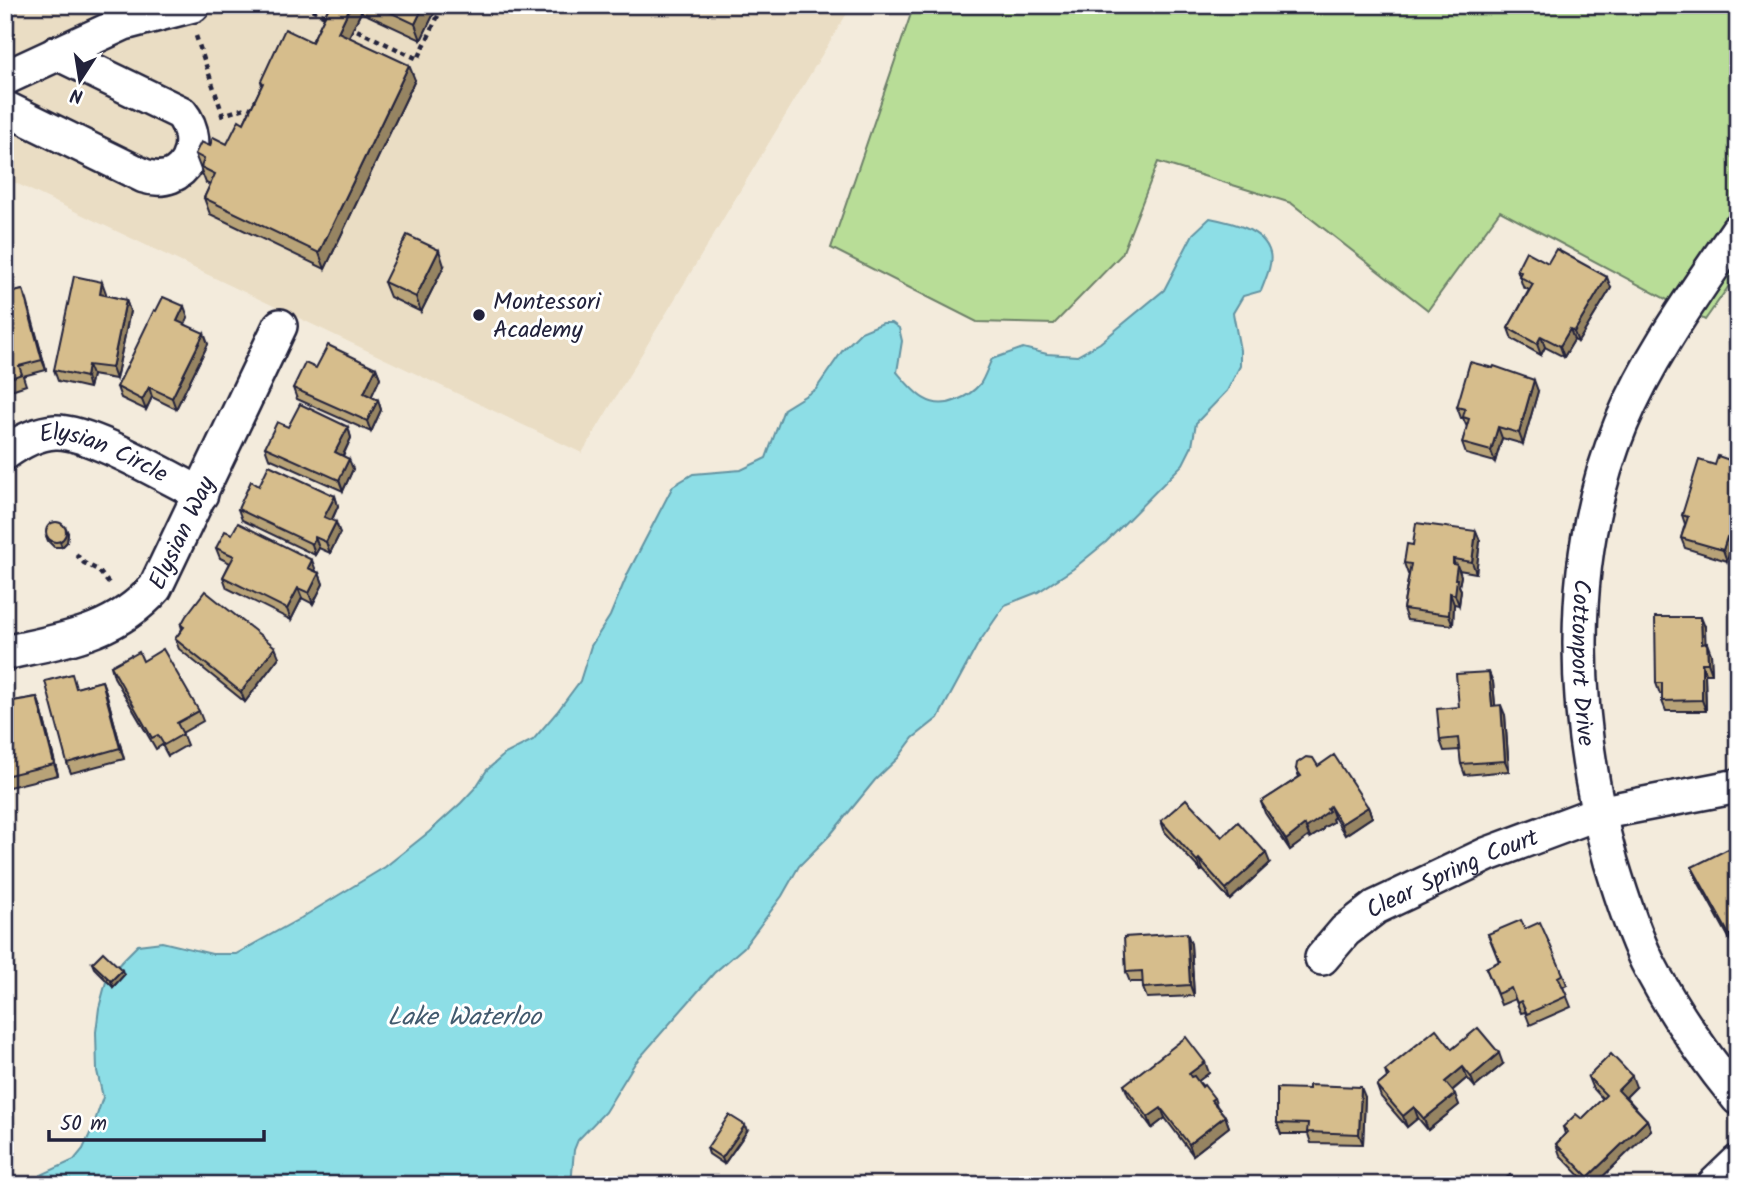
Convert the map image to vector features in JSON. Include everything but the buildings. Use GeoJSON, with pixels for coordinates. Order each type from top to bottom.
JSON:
{"type":"FeatureCollection","features":[{"type":"Feature","properties":{"kind":"street"},"geometry":{"type":"LineString","coordinates":[[93,36],[107,5]]}},
{"type":"Feature","properties":{"kind":"street"},"geometry":{"type":"LineString","coordinates":[[5,78],[124,23],[190,6]]}},
{"type":"Feature","properties":{"kind":"street"},"geometry":{"type":"LineString","coordinates":[[5,108],[150,178],[173,175],[185,165],[192,148],[189,125],[181,113],[57,53]]}},
{"type":"Feature","properties":{"kind":"street","name":"Cottonport Drive"},"geometry":{"type":"LineString","coordinates":[[1738,230],[1668,335],[1620,426],[1595,510],[1583,586],[1581,644],[1586,749],[1598,813],[1620,892],[1646,959],[1688,1032],[1738,1098]]}},
{"type":"Feature","properties":{"kind":"street","name":"Elysian Way"},"geometry":{"type":"LineString","coordinates":[[5,653],[95,631],[108,625],[137,606],[160,579],[280,326]]}},
{"type":"Feature","properties":{"kind":"street","name":"Elysian Circle"},"geometry":{"type":"LineString","coordinates":[[5,453],[25,440],[42,435],[56,432],[74,434],[201,494]]}},
{"type":"Feature","properties":{"kind":"street","name":"Clear Spring Court"},"geometry":{"type":"LineString","coordinates":[[1322,958],[1359,918],[1386,901],[1488,854],[1598,813],[1738,786]]}},
{"type":"Feature","properties":{"kind":"street"},"geometry":{"type":"LineString","coordinates":[[1714,1185],[1738,1162]]}},
{"type":"Feature","properties":{"kind":"path"},"geometry":{"type":"LineString","coordinates":[[303,5],[418,59],[443,5]]}},
{"type":"Feature","properties":{"kind":"path"},"geometry":{"type":"LineString","coordinates":[[190,6],[223,115]]}},
{"type":"Feature","properties":{"kind":"path"},"geometry":{"type":"LineString","coordinates":[[189,125],[248,107],[262,113]]}},
{"type":"Feature","properties":{"kind":"path"},"geometry":{"type":"LineString","coordinates":[[76,554],[137,606]]}},
{"type":"Feature","properties":{"kind":"shaded area","name":"Montessori Academy"},"geometry":{"type":"Polygon","coordinates":[[[5,5],[852,5],[582,453],[5,178],[5,5]]]}},
{"type":"Feature","properties":{"kind":"green space"},"geometry":{"type":"Polygon","coordinates":[[[914,5],[1738,5],[1738,273],[1705,320],[1500,211],[1428,310],[1291,203],[1158,162],[1122,254],[1054,324],[977,322],[831,248],[914,5]]]}},
{"type":"Feature","properties":{"kind":"water","name":"Lake Waterloo"},"geometry":{"type":"Polygon","coordinates":[[[1210,218],[1254,232],[1267,245],[1270,262],[1261,291],[1243,296],[1233,313],[1240,366],[1227,391],[1196,423],[1192,446],[1183,464],[1106,542],[1073,569],[1038,592],[1005,605],[978,644],[938,718],[913,738],[831,834],[799,866],[782,896],[744,947],[714,973],[635,1063],[605,1112],[578,1140],[574,1150],[571,1185],[28,1185],[41,1175],[74,1160],[83,1149],[93,1127],[103,1097],[97,1071],[96,1032],[99,1008],[107,978],[124,959],[138,945],[162,942],[212,954],[236,954],[385,867],[429,832],[461,803],[487,770],[505,754],[533,740],[580,681],[591,646],[610,616],[628,573],[673,486],[693,474],[741,470],[766,458],[784,409],[816,389],[843,350],[861,332],[883,323],[892,323],[899,328],[902,341],[897,372],[922,398],[938,403],[957,400],[980,384],[992,359],[1023,348],[1047,354],[1077,356],[1100,343],[1164,290],[1193,234],[1210,218]]]}},
{"type":"Feature","properties":{"kind":"place","name":"Montessori Academy"},"geometry":{"type":"Point","coordinates":[479,315]}}]}
